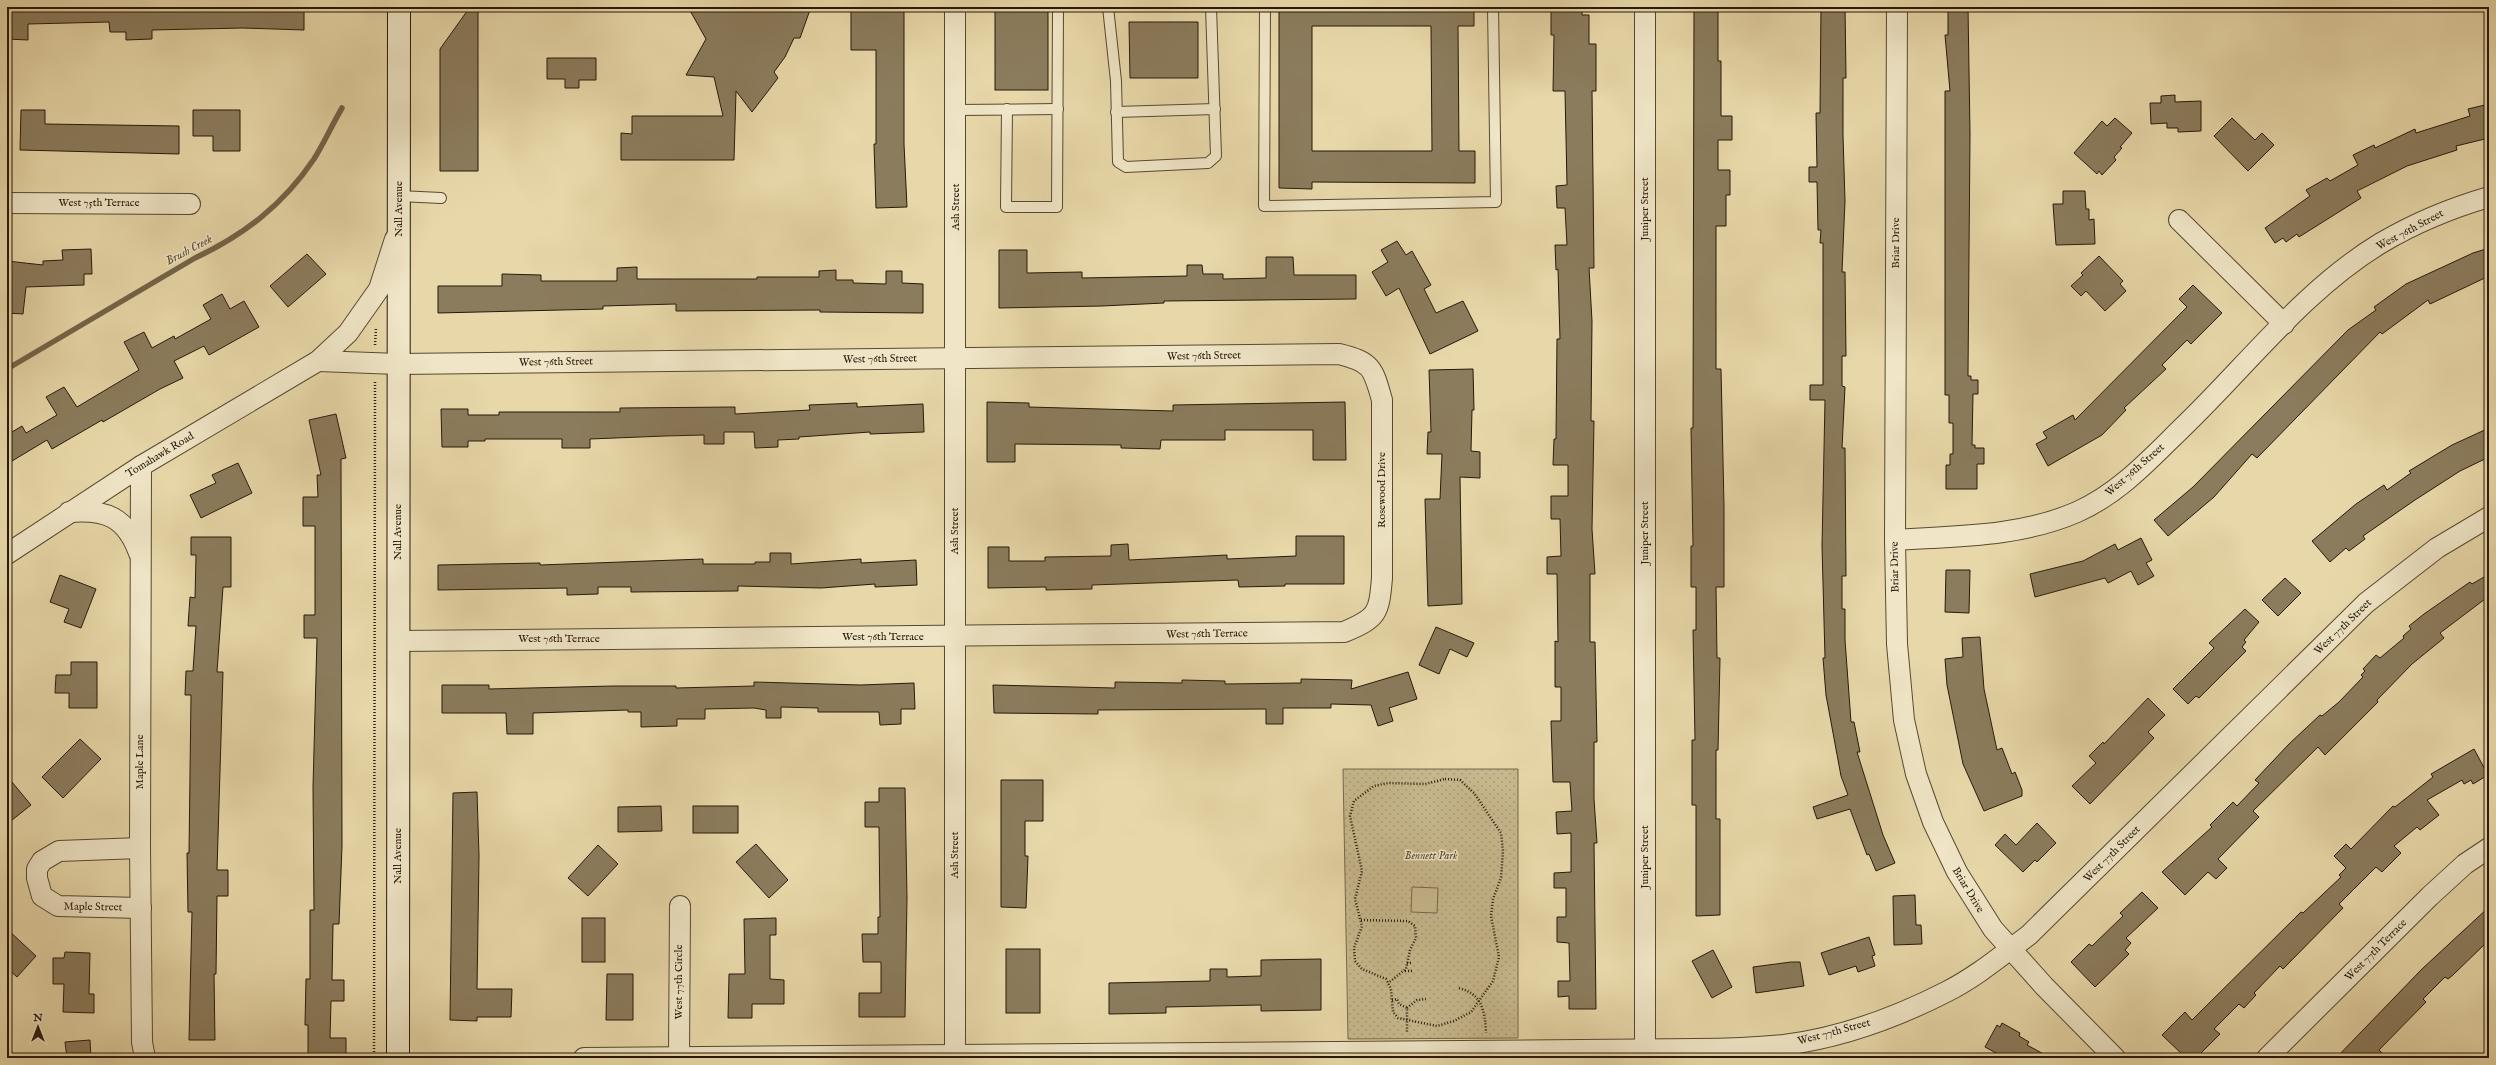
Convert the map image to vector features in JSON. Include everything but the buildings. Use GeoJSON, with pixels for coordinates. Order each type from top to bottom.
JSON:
{"type":"FeatureCollection","features":[{"type":"Feature","properties":{"kind":"main road","name":"Nall Avenue"},"geometry":{"type":"LineString","coordinates":[[398,1058],[399,7]]}},
{"type":"Feature","properties":{"kind":"street","name":"Ash Street"},"geometry":{"type":"LineString","coordinates":[[955,7],[955,1054]]}},
{"type":"Feature","properties":{"kind":"street","name":"Juniper Street"},"geometry":{"type":"LineString","coordinates":[[1645,7],[1645,1053]]}},
{"type":"Feature","properties":{"kind":"street","name":"Briar Drive"},"geometry":{"type":"LineString","coordinates":[[1897,7],[1895,540],[1897,644],[1904,720],[1916,774],[1933,822],[1957,872],[1993,929],[2044,986],[2115,1058]]}},
{"type":"Feature","properties":{"kind":"street","name":"West 76th Street"},"geometry":{"type":"LineString","coordinates":[[1895,540],[2007,532],[2032,528],[2079,512],[2101,500],[2138,470],[2326,284],[2380,244],[2440,213],[2489,197]]}},
{"type":"Feature","properties":{"kind":"street","name":"West 75th Terrace"},"geometry":{"type":"LineString","coordinates":[[7,203],[190,204]]}},
{"type":"Feature","properties":{"kind":"street"},"geometry":{"type":"LineString","coordinates":[[2179,220],[2284,324]]}},
{"type":"Feature","properties":{"kind":"street","name":"Tomahawk Road"},"geometry":{"type":"LineString","coordinates":[[7,554],[68,512],[141,466],[318,361],[348,333],[379,289],[399,226]]}},
{"type":"Feature","properties":{"kind":"street","name":"West 76th Street"},"geometry":{"type":"LineString","coordinates":[[398,364],[1339,354],[1360,360]]}},
{"type":"Feature","properties":{"kind":"street","name":"Rosewood Drive"},"geometry":{"type":"LineString","coordinates":[[1360,360],[1375,373],[1382,400],[1382,578],[1379,607],[1366,623]]}},
{"type":"Feature","properties":{"kind":"street"},"geometry":{"type":"LineString","coordinates":[[318,361],[398,364]]}},
{"type":"Feature","properties":{"kind":"street","name":"Maple Lane"},"geometry":{"type":"LineString","coordinates":[[141,466],[140,848],[142,1042],[145,1058]]}},
{"type":"Feature","properties":{"kind":"street"},"geometry":{"type":"LineString","coordinates":[[68,512],[98,511],[110,516],[132,535],[141,559]]}},
{"type":"Feature","properties":{"kind":"street","name":"West 77th Street"},"geometry":{"type":"LineString","coordinates":[[584,1058],[955,1054],[1450,1055],[1645,1053],[1748,1048],[1786,1044],[1834,1034],[1891,1016],[1946,992],[1980,971],[2010,949],[2051,915],[2366,603],[2437,548],[2489,517]]}},
{"type":"Feature","properties":{"kind":"street","name":"West 76th Terrace"},"geometry":{"type":"LineString","coordinates":[[398,641],[1344,632],[1366,623]]}},
{"type":"Feature","properties":{"kind":"street","name":"Maple Street"},"geometry":{"type":"LineString","coordinates":[[140,848],[59,850],[42,861],[37,869],[37,878],[42,896],[58,906],[141,908]]}},
{"type":"Feature","properties":{"kind":"street","name":"West 77th Terrace"},"geometry":{"type":"LineString","coordinates":[[2267,1058],[2430,896],[2465,864],[2489,848]]}},
{"type":"Feature","properties":{"kind":"street","name":"West 77th Circle"},"geometry":{"type":"LineString","coordinates":[[679,1057],[680,906]]}},
{"type":"Feature","properties":{"kind":"lane"},"geometry":{"type":"LineString","coordinates":[[1006,109],[1006,207],[1057,207],[1058,7]]}},
{"type":"Feature","properties":{"kind":"lane"},"geometry":{"type":"LineString","coordinates":[[1108,7],[1116,81],[1118,162],[1126,167],[1208,163],[1216,156],[1211,7]]}},
{"type":"Feature","properties":{"kind":"lane"},"geometry":{"type":"LineString","coordinates":[[1265,7],[1264,206],[1496,202],[1493,7]]}},
{"type":"Feature","properties":{"kind":"lane"},"geometry":{"type":"LineString","coordinates":[[955,110],[1058,109]]}},
{"type":"Feature","properties":{"kind":"lane"},"geometry":{"type":"LineString","coordinates":[[1116,112],[1215,109]]}},
{"type":"Feature","properties":{"kind":"lane"},"geometry":{"type":"LineString","coordinates":[[399,196],[441,198]]}},
{"type":"Feature","properties":{"kind":"path"},"geometry":{"type":"LineString","coordinates":[[374,1058],[375,377]]}},
{"type":"Feature","properties":{"kind":"path"},"geometry":{"type":"LineString","coordinates":[[1453,779],[1466,784],[1500,833],[1503,850],[1500,878],[1493,899],[1491,916],[1498,948],[1498,964],[1493,981],[1480,1001],[1464,1016],[1442,1026],[1407,1020],[1395,1016],[1388,983],[1382,976],[1362,969],[1355,961],[1354,948],[1362,931],[1361,920],[1355,899],[1362,871],[1350,816],[1354,801],[1374,786],[1388,783],[1416,784],[1453,779]]}},
{"type":"Feature","properties":{"kind":"path"},"geometry":{"type":"LineString","coordinates":[[1361,920],[1400,920],[1412,923],[1416,931],[1416,938],[1410,950],[1405,971]]}},
{"type":"Feature","properties":{"kind":"path"},"geometry":{"type":"LineString","coordinates":[[1407,963],[1412,963]]}},
{"type":"Feature","properties":{"kind":"path"},"geometry":{"type":"LineString","coordinates":[[1388,983],[1405,971],[1412,971]]}},
{"type":"Feature","properties":{"kind":"path"},"geometry":{"type":"LineString","coordinates":[[1460,988],[1473,993],[1480,1001],[1484,1010],[1486,1037]]}},
{"type":"Feature","properties":{"kind":"path"},"geometry":{"type":"LineString","coordinates":[[1392,1000],[1397,999],[1399,1004],[1407,1008]]}},
{"type":"Feature","properties":{"kind":"path"},"geometry":{"type":"LineString","coordinates":[[1407,1008],[1418,1000],[1426,999]]}},
{"type":"Feature","properties":{"kind":"path"},"geometry":{"type":"LineString","coordinates":[[1407,1008],[1407,1035]]}},
{"type":"Feature","properties":{"kind":"green space","name":"Bennett Park"},"geometry":{"type":"Polygon","coordinates":[[[1343,769],[1518,769],[1518,1038],[1348,1039],[1343,769]]]}},
{"type":"Feature","properties":{"kind":"green space"},"geometry":{"type":"Polygon","coordinates":[[[1412,887],[1438,888],[1437,913],[1411,912],[1412,887]]]}},
{"type":"Feature","properties":{"kind":"waterway","name":"Brush Creek"},"geometry":{"type":"LineString","coordinates":[[7,369],[246,229],[276,204],[302,176],[318,153],[342,108]]}}]}
